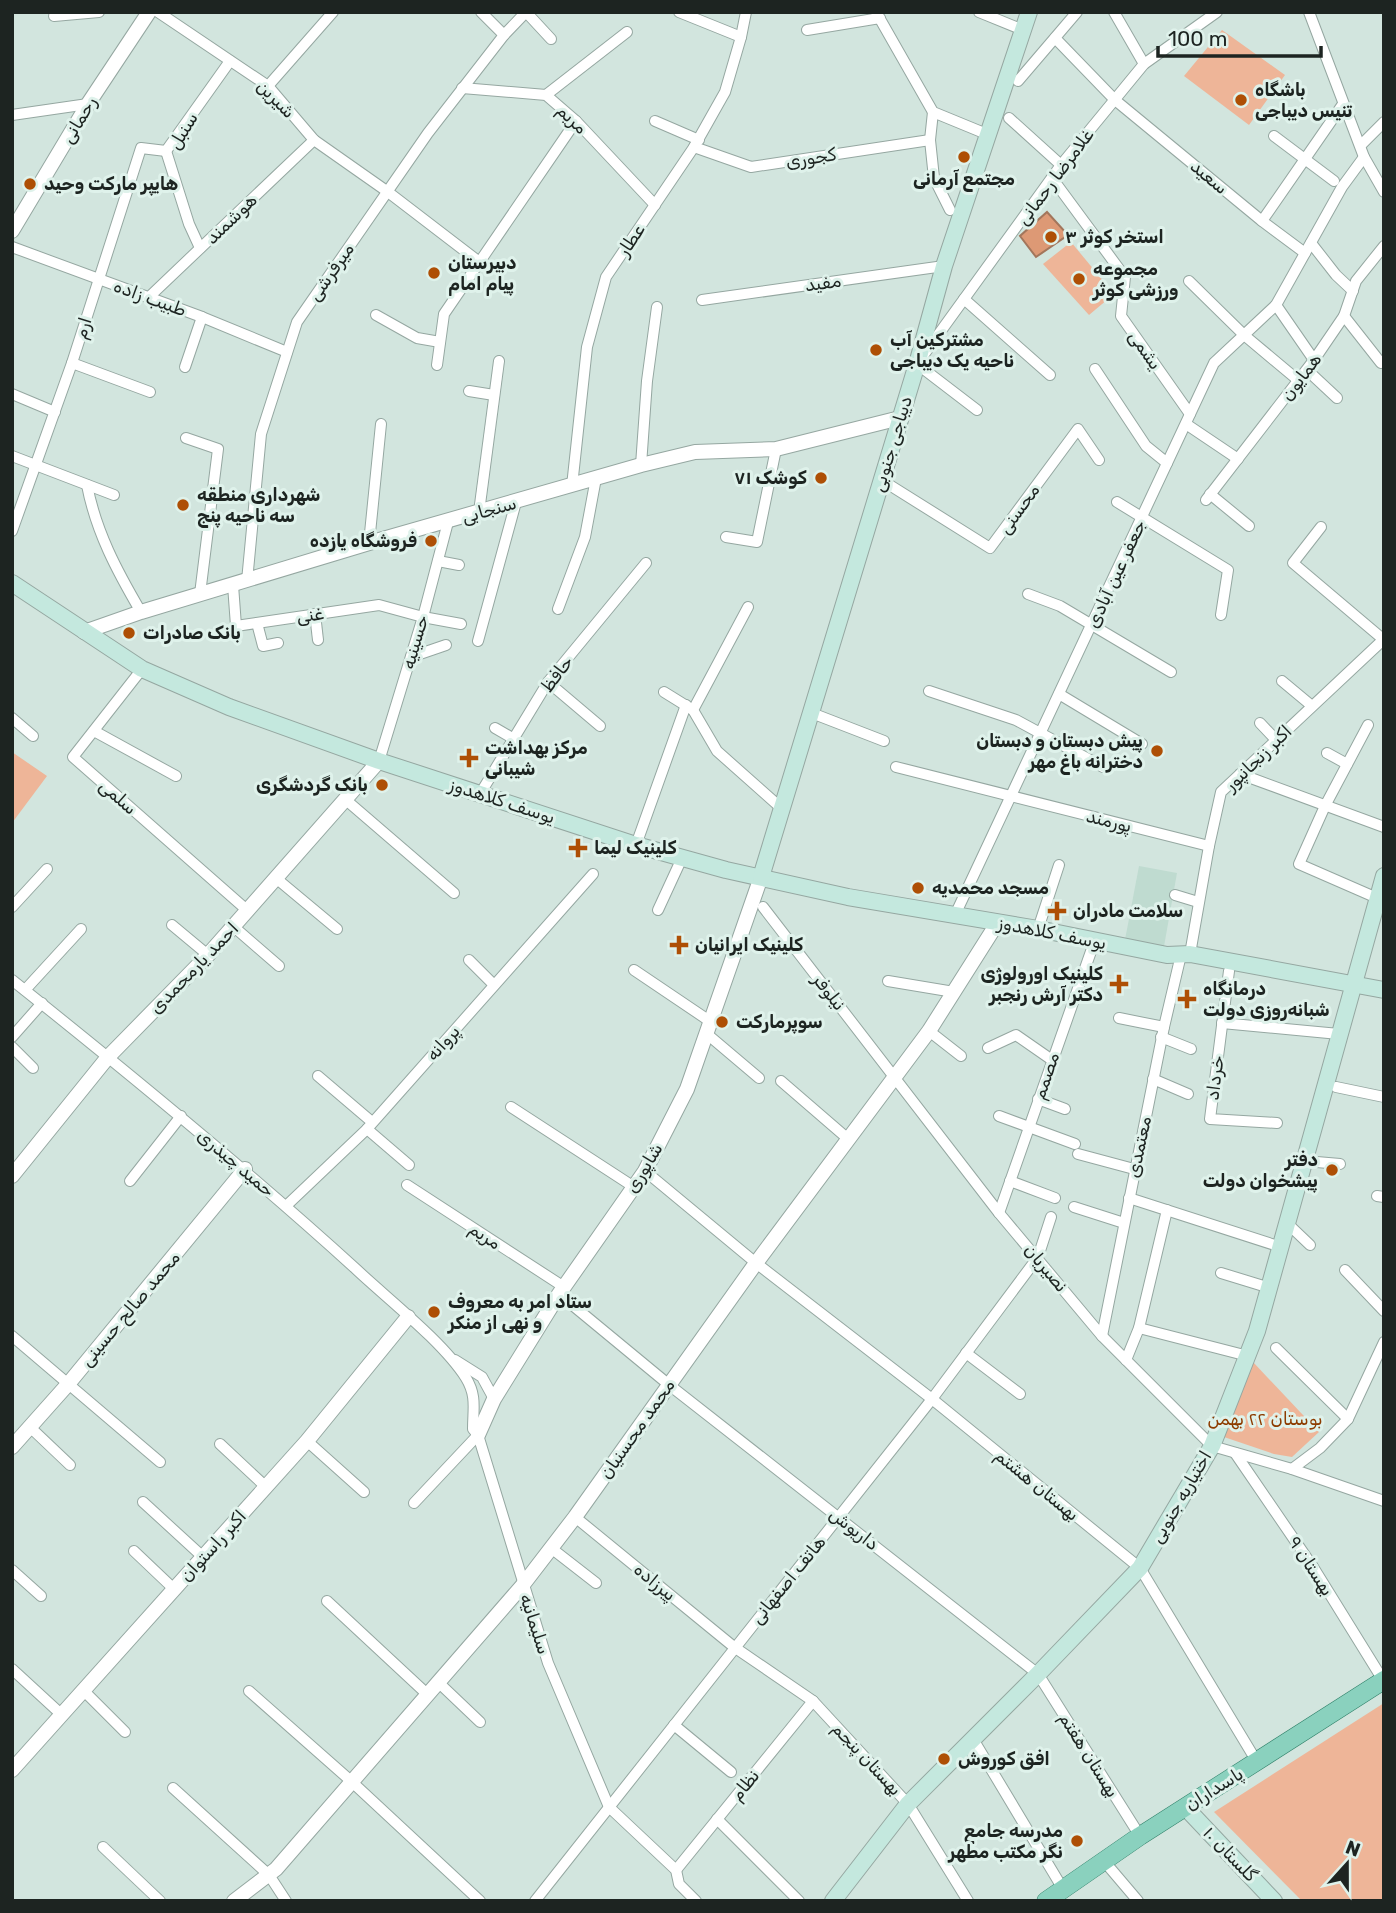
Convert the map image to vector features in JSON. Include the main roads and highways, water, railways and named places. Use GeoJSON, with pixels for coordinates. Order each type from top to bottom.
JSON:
{"type":"FeatureCollection","features":[{"type":"Feature","properties":{"kind":"main road","name":"دیباجی جنوبی"},"geometry":{"type":"LineString","coordinates":[[761,877],[780,807],[917,364],[944,266],[1029,12]]}},
{"type":"Feature","properties":{"kind":"main road","name":"یوسف کلاهدوز"},"geometry":{"type":"LineString","coordinates":[[12,583],[142,669],[229,707],[380,761],[636,845],[848,897],[1179,956]]}},
{"type":"Feature","properties":{"kind":"main road","name":"اختیاریه جنوبی"},"geometry":{"type":"LineString","coordinates":[[833,1901],[908,1804],[1140,1568],[1212,1446],[1248,1356],[1270,1288],[1339,1034],[1377,918],[1377,898],[1384,876]]}},
{"type":"Feature","properties":{"kind":"main road"},"geometry":{"type":"LineString","coordinates":[[1179,956],[1353,988],[1384,998]]}},
{"type":"Feature","properties":{"kind":"main road"},"geometry":{"type":"LineString","coordinates":[[1179,956],[1200,966],[1229,971],[1384,990]]}},
{"type":"Feature","properties":{"kind":"main road","name":"پاسداران"},"geometry":{"type":"LineString","coordinates":[[1046,1901],[1140,1836],[1383,1680]]}},
{"type":"Feature","properties":{"kind":"main road","name":"گلستان ۱۰"},"geometry":{"type":"LineString","coordinates":[[1186,1808],[1274,1901]]}},
{"type":"Feature","properties":{"kind":"place","name":"باشگاه تنیس دیباجی"},"geometry":{"type":"Point","coordinates":[1241,100]}},
{"type":"Feature","properties":{"kind":"place","name":"مجتمع آرمانی"},"geometry":{"type":"Point","coordinates":[964,157]}},
{"type":"Feature","properties":{"kind":"place","name":"هایپر مارکت وحید"},"geometry":{"type":"Point","coordinates":[30,184]}},
{"type":"Feature","properties":{"kind":"place","name":"استخر کوثر ۳"},"geometry":{"type":"Point","coordinates":[1051,237]}},
{"type":"Feature","properties":{"kind":"place","name":"دبیرستان پیام امام"},"geometry":{"type":"Point","coordinates":[434,273]}},
{"type":"Feature","properties":{"kind":"place","name":"مجموعه ورزشی کوثر"},"geometry":{"type":"Point","coordinates":[1079,279]}},
{"type":"Feature","properties":{"kind":"place","name":"مشترکین آب ناحیه یک دیباجی"},"geometry":{"type":"Point","coordinates":[876,350]}},
{"type":"Feature","properties":{"kind":"place","name":"کوشک ۷۱"},"geometry":{"type":"Point","coordinates":[821,478]}},
{"type":"Feature","properties":{"kind":"place","name":"شهرداری منطقه سه ناحیه پنج"},"geometry":{"type":"Point","coordinates":[183,505]}},
{"type":"Feature","properties":{"kind":"place","name":"فروشگاه یازده"},"geometry":{"type":"Point","coordinates":[431,541]}},
{"type":"Feature","properties":{"kind":"place","name":"بانک صادرات"},"geometry":{"type":"Point","coordinates":[129,633]}},
{"type":"Feature","properties":{"kind":"place","name":"پیش دبستان و دبستان دخترانه باغ مهر"},"geometry":{"type":"Point","coordinates":[1157,751]}},
{"type":"Feature","properties":{"kind":"place","name":"مرکز بهداشت شیبانی"},"geometry":{"type":"Point","coordinates":[469,758]}},
{"type":"Feature","properties":{"kind":"place","name":"بانک گردشگری"},"geometry":{"type":"Point","coordinates":[382,785]}},
{"type":"Feature","properties":{"kind":"place","name":"کلینیک لیما"},"geometry":{"type":"Point","coordinates":[578,848]}},
{"type":"Feature","properties":{"kind":"place","name":"مسجد محمدیه"},"geometry":{"type":"Point","coordinates":[918,888]}},
{"type":"Feature","properties":{"kind":"place","name":"سلامت مادران"},"geometry":{"type":"Point","coordinates":[1057,911]}},
{"type":"Feature","properties":{"kind":"place","name":"کلینیک ایرانیان"},"geometry":{"type":"Point","coordinates":[679,945]}},
{"type":"Feature","properties":{"kind":"place","name":"کلینیک اورولوژی دکتر آرش رنجبر"},"geometry":{"type":"Point","coordinates":[1119,984]}},
{"type":"Feature","properties":{"kind":"place","name":"درمانگاه شبانه‌روزی دولت"},"geometry":{"type":"Point","coordinates":[1187,999]}},
{"type":"Feature","properties":{"kind":"place","name":"سوپرمارکت"},"geometry":{"type":"Point","coordinates":[722,1022]}},
{"type":"Feature","properties":{"kind":"place","name":"دفتر پیشخوان دولت"},"geometry":{"type":"Point","coordinates":[1332,1170]}},
{"type":"Feature","properties":{"kind":"place","name":"ستاد امر به معروف و نهی از منکر"},"geometry":{"type":"Point","coordinates":[434,1312]}},
{"type":"Feature","properties":{"kind":"place","name":"افق کوروش"},"geometry":{"type":"Point","coordinates":[944,1759]}},
{"type":"Feature","properties":{"kind":"place","name":"مدرسه جامع نگر مکتب مطهر"},"geometry":{"type":"Point","coordinates":[1077,1841]}},
{"type":"Feature","properties":{"kind":"park label","name":"بوستان ۲۲ بهمن"},"geometry":{"type":"Point","coordinates":[1265,1419]}}]}
